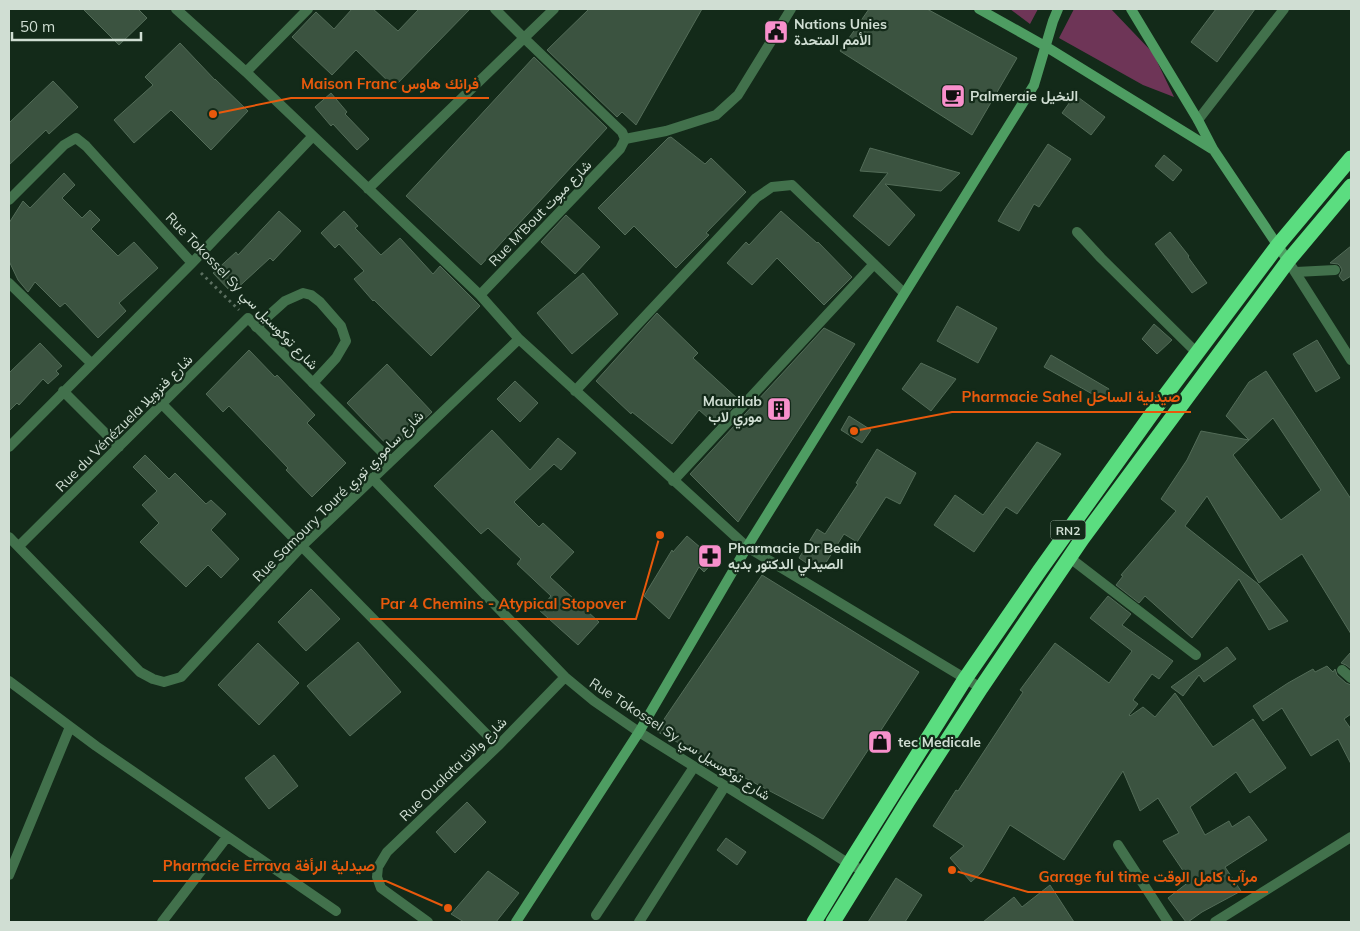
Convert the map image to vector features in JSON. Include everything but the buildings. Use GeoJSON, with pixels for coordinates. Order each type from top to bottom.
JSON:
{"type":"FeatureCollection","features":[{"type":"Feature","properties":{"kind":"highway","name":"RN2"},"geometry":{"type":"LineString","coordinates":[[814,922],[965,679],[1040,570],[1197,353],[1278,245],[1351,158]]}},
{"type":"Feature","properties":{"kind":"highway","name":"RN2"},"geometry":{"type":"LineString","coordinates":[[833,922],[981,688],[1070,558],[1292,267],[1351,186]]}},
{"type":"Feature","properties":{"kind":"street"},"geometry":{"type":"LineString","coordinates":[[176,9],[246,72],[480,295],[519,339],[747,548],[981,688]]}},
{"type":"Feature","properties":{"kind":"street"},"geometry":{"type":"LineString","coordinates":[[246,72],[308,9]]}},
{"type":"Feature","properties":{"kind":"street"},"geometry":{"type":"LineString","coordinates":[[495,9],[622,132],[625,139],[666,131],[716,115],[738,95],[791,9]]}},
{"type":"Feature","properties":{"kind":"street"},"geometry":{"type":"LineString","coordinates":[[368,189],[554,9]]}},
{"type":"Feature","properties":{"kind":"street"},"geometry":{"type":"LineString","coordinates":[[979,9],[1045,46],[1213,149]]}},
{"type":"Feature","properties":{"kind":"street"},"geometry":{"type":"LineString","coordinates":[[516,922],[639,732],[747,548],[1034,85],[1058,9]]}},
{"type":"Feature","properties":{"kind":"street"},"geometry":{"type":"LineString","coordinates":[[1131,9],[1198,120],[1213,149],[1278,245],[1351,360]]}},
{"type":"Feature","properties":{"kind":"street"},"geometry":{"type":"LineString","coordinates":[[1198,120],[1284,9]]}},
{"type":"Feature","properties":{"kind":"street"},"geometry":{"type":"LineString","coordinates":[[9,447],[192,263],[312,136]]}},
{"type":"Feature","properties":{"kind":"street","name":"Rue Tokossel Sy شارع توكوسيل سي"},"geometry":{"type":"LineString","coordinates":[[9,200],[64,145],[76,138],[86,146],[192,263]]}},
{"type":"Feature","properties":{"kind":"street","name":"Rue M'Bout شارع مبوت"},"geometry":{"type":"LineString","coordinates":[[480,295],[620,149],[625,139]]}},
{"type":"Feature","properties":{"kind":"street"},"geometry":{"type":"LineString","coordinates":[[575,391],[756,198],[772,187],[792,185],[904,293]]}},
{"type":"Feature","properties":{"kind":"street"},"geometry":{"type":"LineString","coordinates":[[1077,232],[1100,258],[1197,353]]}},
{"type":"Feature","properties":{"kind":"street"},"geometry":{"type":"LineString","coordinates":[[673,480],[874,264]]}},
{"type":"Feature","properties":{"kind":"street"},"geometry":{"type":"LineString","coordinates":[[1292,267],[1335,270]]}},
{"type":"Feature","properties":{"kind":"street"},"geometry":{"type":"LineString","coordinates":[[10,288],[91,363]]}},
{"type":"Feature","properties":{"kind":"street"},"geometry":{"type":"LineString","coordinates":[[256,327],[286,301],[303,293],[311,295],[320,302],[341,326],[346,341],[336,358],[313,384]]}},
{"type":"Feature","properties":{"kind":"street","name":"Rue Tokossel Sy شارع توكوسيل سي"},"geometry":{"type":"LineString","coordinates":[[248,318],[391,461]]}},
{"type":"Feature","properties":{"kind":"street","name":"Rue du Vénézuela شارع فنزويلا"},"geometry":{"type":"LineString","coordinates":[[19,546],[248,318]]}},
{"type":"Feature","properties":{"kind":"street","name":"Rue Samoury Touré شارع ساموري توري"},"geometry":{"type":"LineString","coordinates":[[19,546],[140,672],[164,682],[181,677],[302,546],[519,339]]}},
{"type":"Feature","properties":{"kind":"street"},"geometry":{"type":"LineString","coordinates":[[63,391],[119,447]]}},
{"type":"Feature","properties":{"kind":"street"},"geometry":{"type":"LineString","coordinates":[[162,404],[498,746]]}},
{"type":"Feature","properties":{"kind":"street","name":"Rue Tokossel Sy شارع توكوسيل سي"},"geometry":{"type":"LineString","coordinates":[[372,478],[565,677],[594,701],[694,767],[849,864],[864,871]]}},
{"type":"Feature","properties":{"kind":"street"},"geometry":{"type":"LineString","coordinates":[[9,537],[19,546]]}},
{"type":"Feature","properties":{"kind":"street"},"geometry":{"type":"LineString","coordinates":[[1070,558],[1196,655]]}},
{"type":"Feature","properties":{"kind":"street"},"geometry":{"type":"LineString","coordinates":[[1342,670],[1351,678]]}},
{"type":"Feature","properties":{"kind":"street","name":"Rue Oualata شارع والاتا"},"geometry":{"type":"LineString","coordinates":[[428,922],[381,888],[377,877],[378,867],[387,852],[498,746],[565,677]]}},
{"type":"Feature","properties":{"kind":"street"},"geometry":{"type":"LineString","coordinates":[[9,681],[96,746],[336,911]]}},
{"type":"Feature","properties":{"kind":"street"},"geometry":{"type":"LineString","coordinates":[[9,875],[70,727]]}},
{"type":"Feature","properties":{"kind":"street"},"geometry":{"type":"LineString","coordinates":[[596,915],[694,767]]}},
{"type":"Feature","properties":{"kind":"street"},"geometry":{"type":"LineString","coordinates":[[639,922],[726,786]]}},
{"type":"Feature","properties":{"kind":"street"},"geometry":{"type":"LineString","coordinates":[[162,922],[227,836]]}},
{"type":"Feature","properties":{"kind":"street"},"geometry":{"type":"LineString","coordinates":[[1215,922],[1351,837]]}},
{"type":"Feature","properties":{"kind":"street"},"geometry":{"type":"LineString","coordinates":[[1118,845],[1168,922]]}},
{"type":"Feature","properties":{"kind":"path","name":"Rue Tokossel Sy شارع توكوسيل سي"},"geometry":{"type":"LineString","coordinates":[[192,263],[248,318]]}},
{"type":"Feature","properties":{"kind":"shaded area"},"geometry":{"type":"Polygon","coordinates":[[[1010,9],[1038,9],[1030,24],[1010,9]]]}},
{"type":"Feature","properties":{"kind":"shaded area"},"geometry":{"type":"Polygon","coordinates":[[[1074,9],[1111,9],[1153,53],[1174,97],[1143,85],[1059,38],[1074,9]]]}},
{"type":"Feature","properties":{"kind":"place","name":"Nations Unies الأمم المتحدة"},"geometry":{"type":"Point","coordinates":[776,32]}},
{"type":"Feature","properties":{"kind":"place","name":"Palmeraie النخيل"},"geometry":{"type":"Point","coordinates":[953,96]}},
{"type":"Feature","properties":{"kind":"place","name":"Maison Franc فرانك هاوس"},"geometry":{"type":"Point","coordinates":[213,114]}},
{"type":"Feature","properties":{"kind":"place","name":"Maurilab موري لاب"},"geometry":{"type":"Point","coordinates":[779,409]}},
{"type":"Feature","properties":{"kind":"place","name":"Pharmacie Sahel صيدلية الساحل"},"geometry":{"type":"Point","coordinates":[854,431]}},
{"type":"Feature","properties":{"kind":"place","name":"Par 4 Chemins - Atypical Stopover"},"geometry":{"type":"Point","coordinates":[660,535]}},
{"type":"Feature","properties":{"kind":"place","name":"Pharmacie Dr Bedih الصيدلي الدكتور بديه"},"geometry":{"type":"Point","coordinates":[710,556]}},
{"type":"Feature","properties":{"kind":"place","name":"tec Medicale"},"geometry":{"type":"Point","coordinates":[880,742]}},
{"type":"Feature","properties":{"kind":"place","name":"Garage ful time مرآب كامل الوقت"},"geometry":{"type":"Point","coordinates":[952,870]}},
{"type":"Feature","properties":{"kind":"place","name":"Pharmacie Errava صيدلية الرأفة"},"geometry":{"type":"Point","coordinates":[448,908]}}]}
